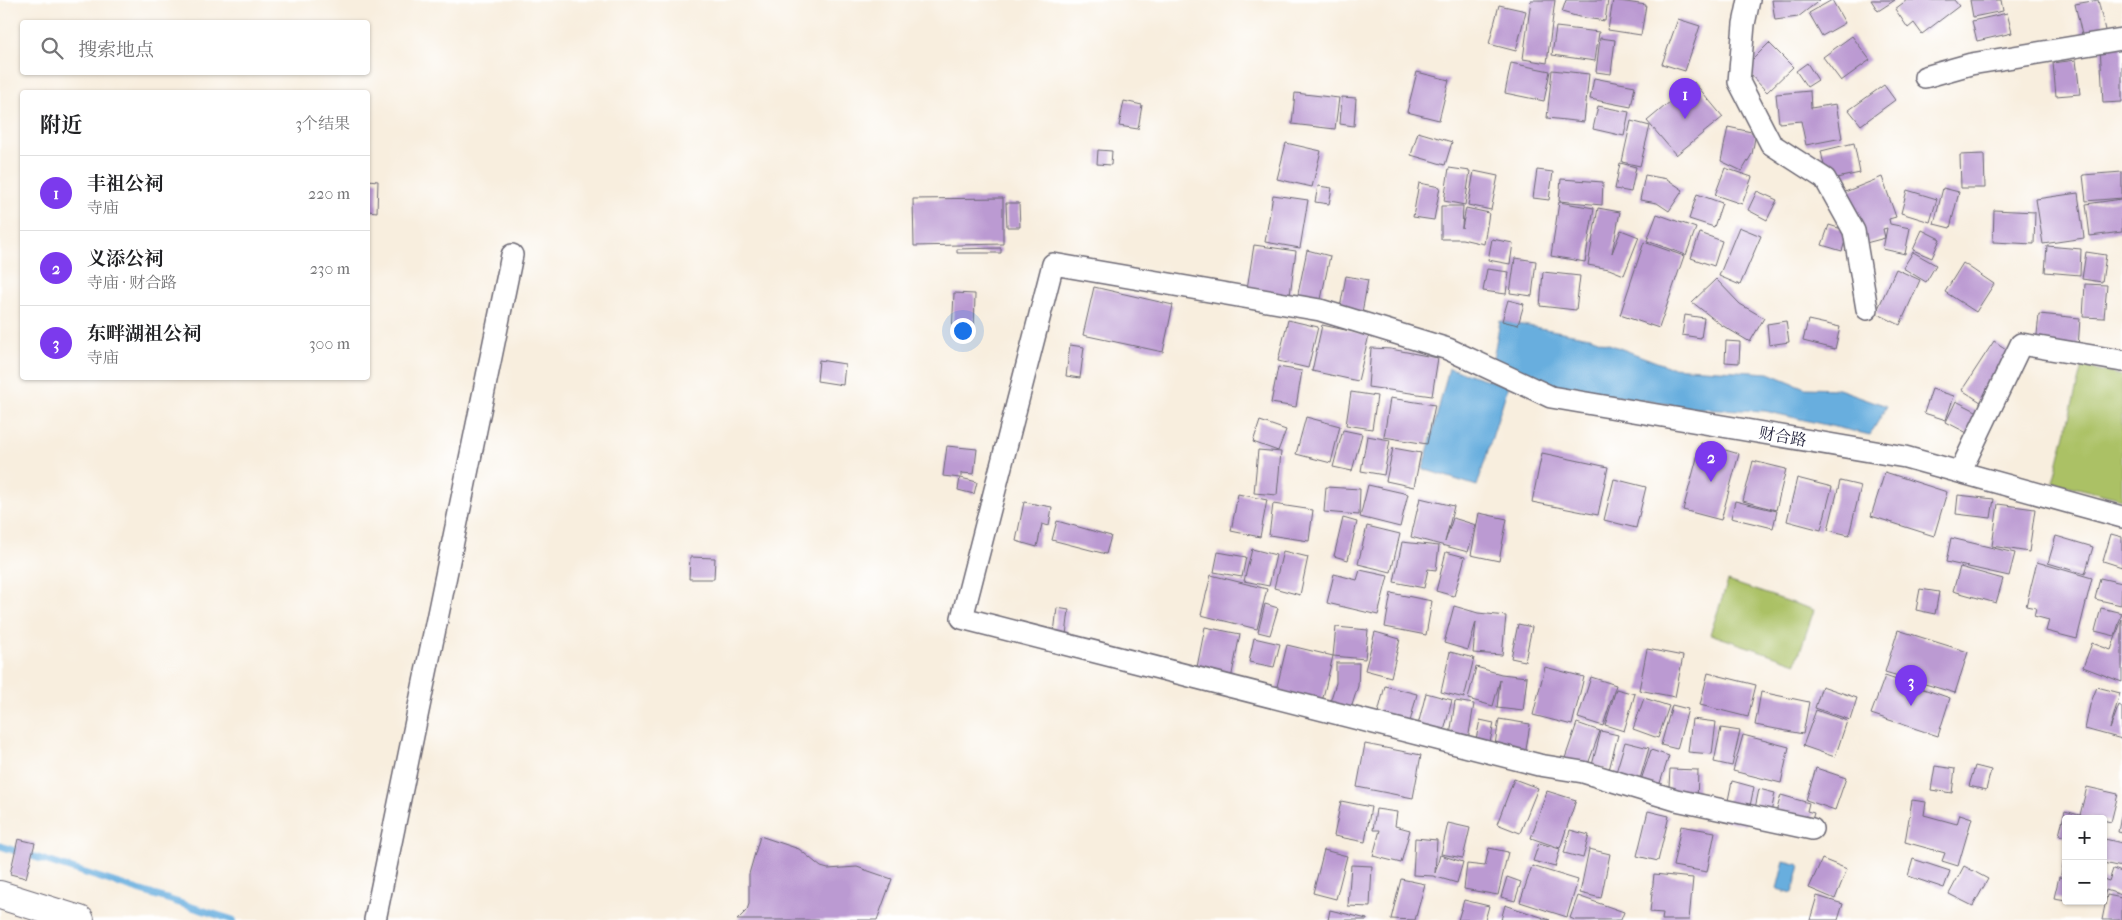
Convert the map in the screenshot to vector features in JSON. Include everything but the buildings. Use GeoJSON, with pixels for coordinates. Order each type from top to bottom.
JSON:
{"type":"FeatureCollection","features":[{"type":"Feature","properties":{"kind":"main road"},"geometry":{"type":"LineString","coordinates":[[0,896],[80,920]]}},
{"type":"Feature","properties":{"kind":"street"},"geometry":{"type":"LineString","coordinates":[[1749,0],[1744,24],[1739,82],[1771,144],[1825,179],[1854,231],[1866,309]]}},
{"type":"Feature","properties":{"kind":"street"},"geometry":{"type":"LineString","coordinates":[[1925,77],[1971,64],[2122,39]]}},
{"type":"Feature","properties":{"kind":"street"},"geometry":{"type":"LineString","coordinates":[[375,920],[512,255]]}},
{"type":"Feature","properties":{"kind":"street","name":"财合路"},"geometry":{"type":"LineString","coordinates":[[1812,829],[1676,800],[1583,772],[1539,765],[962,618],[1053,264],[1320,310],[1448,349],[1551,397],[1905,457],[2122,517]]}},
{"type":"Feature","properties":{"kind":"street"},"geometry":{"type":"LineString","coordinates":[[1960,472],[2021,344],[2122,361]]}},
{"type":"Feature","properties":{"kind":"green space"},"geometry":{"type":"Polygon","coordinates":[[[2082,366],[2122,376],[2122,499],[2053,482],[2082,366]]]}},
{"type":"Feature","properties":{"kind":"green space"},"geometry":{"type":"Polygon","coordinates":[[[1728,581],[1814,610],[1796,663],[1710,634],[1728,581]]]}},
{"type":"Feature","properties":{"kind":"water"},"geometry":{"type":"Polygon","coordinates":[[[1500,321],[1590,337],[1670,367],[1769,373],[1805,388],[1839,389],[1887,406],[1870,435],[1765,411],[1695,408],[1560,388],[1493,359],[1500,321]]]}},
{"type":"Feature","properties":{"kind":"water"},"geometry":{"type":"Polygon","coordinates":[[[1449,368],[1508,386],[1477,486],[1423,469],[1449,368]]]}},
{"type":"Feature","properties":{"kind":"water"},"geometry":{"type":"Polygon","coordinates":[[[1784,861],[1800,865],[1793,893],[1777,889],[1784,861]]]}},
{"type":"Feature","properties":{"kind":"waterway"},"geometry":{"type":"LineString","coordinates":[[0,846],[233,920]]}},
{"type":"Feature","properties":{"kind":"place","name":"丰祖公祠"},"geometry":{"type":"Point","coordinates":[1685,119]}},
{"type":"Feature","properties":{"kind":"place","name":"义添公祠"},"geometry":{"type":"Point","coordinates":[1711,482]}},
{"type":"Feature","properties":{"kind":"place","name":"东畔湖祖公祠"},"geometry":{"type":"Point","coordinates":[1911,706]}}]}
